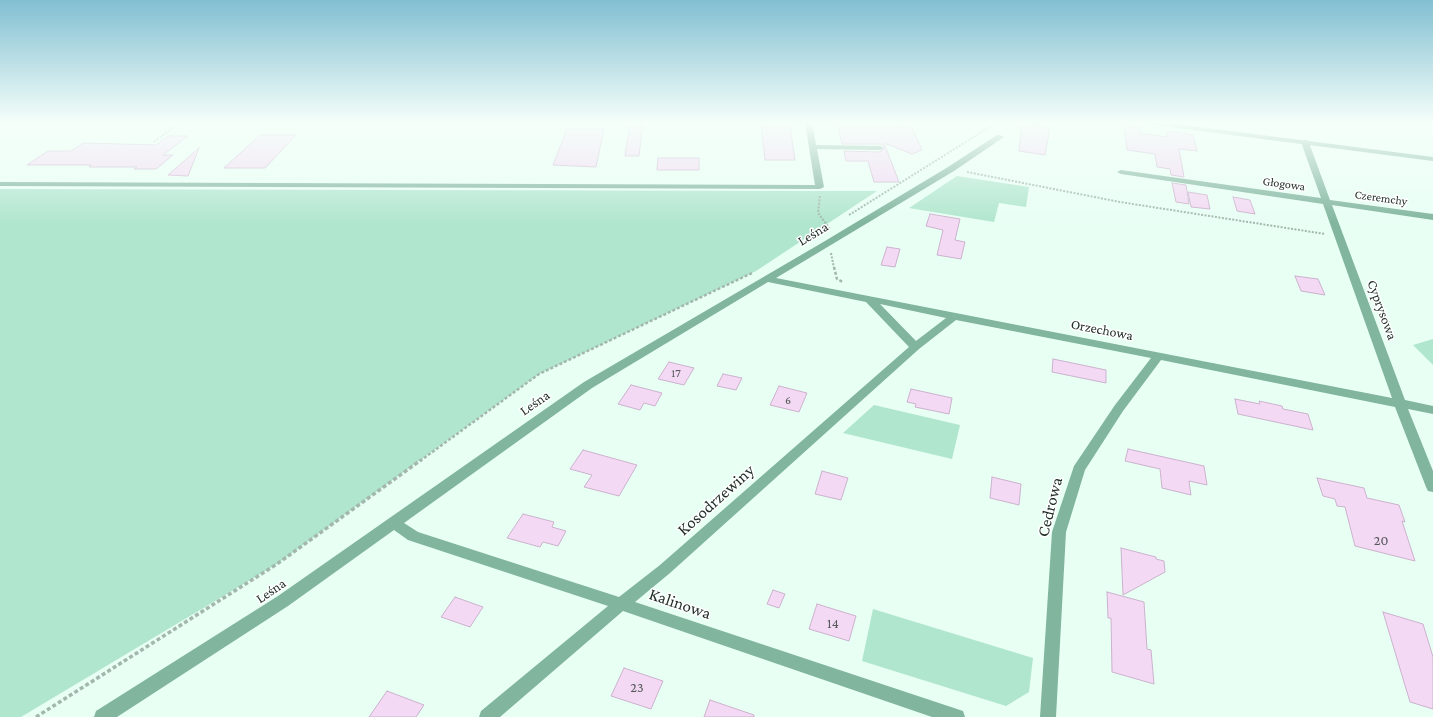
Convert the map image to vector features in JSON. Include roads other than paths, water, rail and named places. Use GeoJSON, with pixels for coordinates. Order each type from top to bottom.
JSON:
{"type":"FeatureCollection","features":[{"type":"Feature","properties":{"kind":"street"},"geometry":{"type":"LineString","coordinates":[[0,184],[820,187],[815,156]]}},
{"type":"Feature","properties":{"kind":"street","name":"Leśna"},"geometry":{"type":"LineString","coordinates":[[102,717],[283,601],[588,385],[970,156]]}},
{"type":"Feature","properties":{"kind":"street","name":"Cyprysowa"},"geometry":{"type":"LineString","coordinates":[[1309,156],[1340,236],[1400,404],[1433,487]]}},
{"type":"Feature","properties":{"kind":"street"},"geometry":{"type":"LineString","coordinates":[[1414,156],[1433,159]]}},
{"type":"Feature","properties":{"kind":"street","name":"Głogowa"},"geometry":{"type":"LineString","coordinates":[[1121,172],[1326,202]]}},
{"type":"Feature","properties":{"kind":"street","name":"Czeremchy"},"geometry":{"type":"LineString","coordinates":[[1326,202],[1433,217]]}},
{"type":"Feature","properties":{"kind":"street","name":"Orzechowa"},"geometry":{"type":"LineString","coordinates":[[766,279],[1433,410]]}},
{"type":"Feature","properties":{"kind":"street"},"geometry":{"type":"LineString","coordinates":[[870,300],[915,347]]}},
{"type":"Feature","properties":{"kind":"street","name":"Kosodrzewiny"},"geometry":{"type":"LineString","coordinates":[[487,717],[621,604],[671,564],[915,347],[954,316]]}},
{"type":"Feature","properties":{"kind":"street","name":"Cedrowa"},"geometry":{"type":"LineString","coordinates":[[1048,717],[1059,532],[1078,469],[1115,414],[1159,355]]}},
{"type":"Feature","properties":{"kind":"street","name":"Kalinowa"},"geometry":{"type":"LineString","coordinates":[[393,522],[412,536],[621,604],[744,648],[957,717]]}}]}
